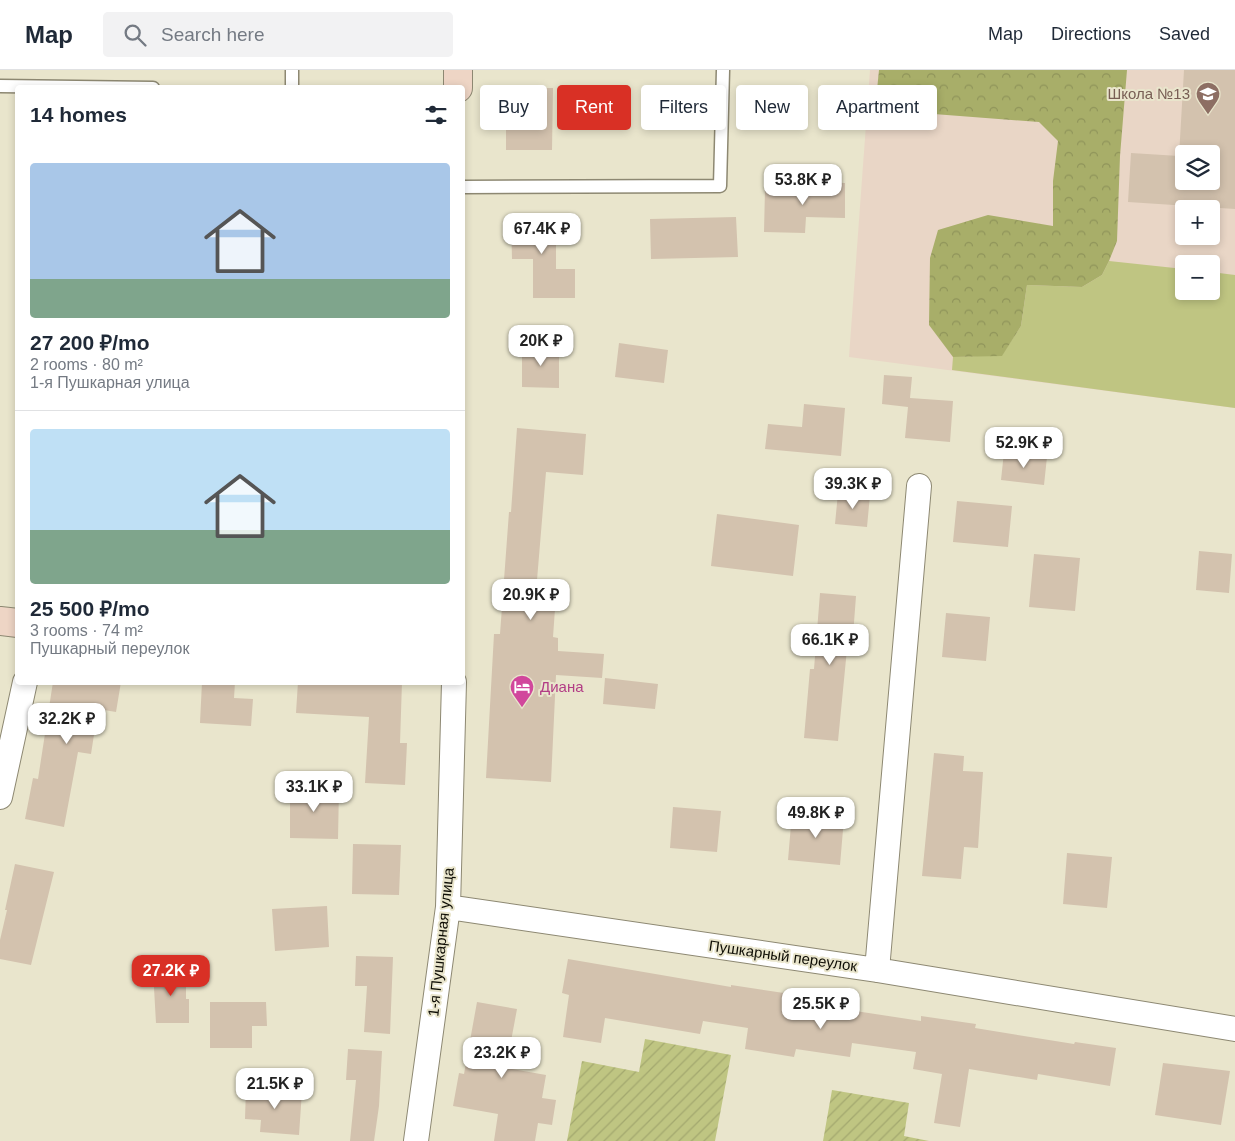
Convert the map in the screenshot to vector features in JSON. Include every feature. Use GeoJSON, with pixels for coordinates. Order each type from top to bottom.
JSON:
{"type":"FeatureCollection","features":[{"type":"Feature","properties":{"kind":"main road"},"geometry":{"type":"LineString","coordinates":[[458,70],[458,85]]}},
{"type":"Feature","properties":{"kind":"main road"},"geometry":{"type":"LineString","coordinates":[[0,621],[15,623]]}},
{"type":"Feature","properties":{"kind":"street"},"geometry":{"type":"LineString","coordinates":[[877,970],[919,486]]}},
{"type":"Feature","properties":{"kind":"street"},"geometry":{"type":"LineString","coordinates":[[0,797],[24,685]]}},
{"type":"Feature","properties":{"kind":"street","name":"1-я Пушкарная улица"},"geometry":{"type":"LineString","coordinates":[[416,1141],[448,907],[454,685]]}},
{"type":"Feature","properties":{"kind":"street","name":"Пушкарный переулок"},"geometry":{"type":"LineString","coordinates":[[448,907],[877,970],[1235,1029]]}},
{"type":"Feature","properties":{"kind":"lane"},"geometry":{"type":"LineString","coordinates":[[292,70],[292,85]]}},
{"type":"Feature","properties":{"kind":"lane"},"geometry":{"type":"LineString","coordinates":[[465,187],[720,186],[723,70]]}},
{"type":"Feature","properties":{"kind":"lane"},"geometry":{"type":"LineString","coordinates":[[0,86],[15,86]]}},
{"type":"Feature","properties":{"kind":"shaded area"},"geometry":{"type":"Polygon","coordinates":[[[870,70],[1235,70],[1235,408],[849,357],[866,130],[937,130],[937,85],[869,85],[870,70]]]}},
{"type":"Feature","properties":{"kind":"green space"},"geometry":{"type":"Polygon","coordinates":[[[879,70],[1127,70],[1120,156],[1117,241],[1109,261],[1102,275],[1082,287],[1027,285],[1021,326],[1002,356],[953,357],[929,325],[930,258],[938,230],[988,215],[1053,226],[1053,181],[1058,141],[1039,122],[937,114],[937,85],[878,85],[879,70]]]}},
{"type":"Feature","properties":{"kind":"green space"},"geometry":{"type":"Polygon","coordinates":[[[1109,261],[1175,268],[1175,300],[1220,300],[1220,273],[1235,275],[1235,408],[952,370],[953,357],[1002,355],[1021,326],[1027,285],[1082,287],[1102,275],[1109,261]]]}},
{"type":"Feature","properties":{"kind":"green space"},"geometry":{"type":"Polygon","coordinates":[[[645,1039],[731,1055],[715,1141],[567,1141],[582,1061],[639,1072],[645,1039]]]}},
{"type":"Feature","properties":{"kind":"green space"},"geometry":{"type":"Polygon","coordinates":[[[832,1090],[909,1103],[904,1136],[929,1141],[823,1141],[832,1090]]]}},
{"type":"Feature","properties":{"kind":"building","name":"Школа №13"},"geometry":{"type":"Polygon","coordinates":[[[1184,70],[1235,70],[1235,209],[1220,208],[1220,200],[1175,200],[1175,205],[1128,202],[1131,153],[1175,156],[1175,190],[1220,190],[1220,145],[1180,145],[1184,70]]]}},
{"type":"Feature","properties":{"kind":"building"},"geometry":{"type":"Polygon","coordinates":[[[547,88],[553,88],[552,150],[506,150],[506,130],[547,130],[547,88]]]}},
{"type":"Feature","properties":{"kind":"building"},"geometry":{"type":"Polygon","coordinates":[[[811,182],[845,183],[845,218],[806,217],[805,233],[764,232],[765,189],[811,190],[811,182]]]}},
{"type":"Feature","properties":{"kind":"building"},"geometry":{"type":"Polygon","coordinates":[[[511,215],[556,215],[556,269],[575,269],[575,298],[533,298],[533,259],[512,259],[511,215]]]}},
{"type":"Feature","properties":{"kind":"building"},"geometry":{"type":"Polygon","coordinates":[[[736,217],[738,257],[651,259],[650,219],[736,217]]]}},
{"type":"Feature","properties":{"kind":"building"},"geometry":{"type":"Polygon","coordinates":[[[619,343],[668,350],[664,383],[615,377],[619,343]]]}},
{"type":"Feature","properties":{"kind":"building"},"geometry":{"type":"Polygon","coordinates":[[[522,346],[559,346],[559,388],[522,387],[522,346]]]}},
{"type":"Feature","properties":{"kind":"building"},"geometry":{"type":"Polygon","coordinates":[[[884,375],[912,377],[910,398],[953,401],[950,442],[905,438],[908,407],[882,404],[884,375]]]}},
{"type":"Feature","properties":{"kind":"building"},"geometry":{"type":"Polygon","coordinates":[[[804,404],[845,408],[841,456],[765,449],[768,424],[802,427],[804,404]]]}},
{"type":"Feature","properties":{"kind":"building"},"geometry":{"type":"Polygon","coordinates":[[[517,428],[586,434],[583,475],[546,472],[537,580],[557,581],[553,637],[558,638],[558,651],[604,654],[602,678],[556,675],[551,782],[486,778],[494,634],[500,634],[517,428]]]}},
{"type":"Feature","properties":{"kind":"building"},"geometry":{"type":"Polygon","coordinates":[[[1004,452],[1047,457],[1044,485],[1001,480],[1004,452]]]}},
{"type":"Feature","properties":{"kind":"building"},"geometry":{"type":"Polygon","coordinates":[[[838,493],[870,495],[867,527],[835,524],[838,493]]]}},
{"type":"Feature","properties":{"kind":"building"},"geometry":{"type":"Polygon","coordinates":[[[957,501],[1012,506],[1008,547],[953,542],[957,501]]]}},
{"type":"Feature","properties":{"kind":"building"},"geometry":{"type":"Polygon","coordinates":[[[717,514],[799,525],[793,576],[711,566],[717,514]]]}},
{"type":"Feature","properties":{"kind":"building"},"geometry":{"type":"Polygon","coordinates":[[[1199,551],[1232,554],[1229,593],[1196,590],[1199,551]]]}},
{"type":"Feature","properties":{"kind":"building"},"geometry":{"type":"Polygon","coordinates":[[[1034,554],[1080,558],[1075,611],[1029,607],[1034,554]]]}},
{"type":"Feature","properties":{"kind":"building"},"geometry":{"type":"Polygon","coordinates":[[[820,593],[856,596],[852,649],[847,649],[838,741],[804,738],[810,669],[814,669],[820,593]]]}},
{"type":"Feature","properties":{"kind":"building"},"geometry":{"type":"Polygon","coordinates":[[[946,613],[990,617],[986,661],[942,657],[946,613]]]}},
{"type":"Feature","properties":{"kind":"building"},"geometry":{"type":"Polygon","coordinates":[[[605,678],[658,684],[655,709],[603,704],[605,678]]]}},
{"type":"Feature","properties":{"kind":"building"},"geometry":{"type":"Polygon","coordinates":[[[53,685],[120,685],[116,712],[98,709],[91,754],[78,752],[64,827],[25,819],[33,778],[38,779],[53,685]]]}},
{"type":"Feature","properties":{"kind":"building"},"geometry":{"type":"Polygon","coordinates":[[[202,685],[235,685],[234,698],[253,699],[251,726],[200,723],[202,685]]]}},
{"type":"Feature","properties":{"kind":"building"},"geometry":{"type":"Polygon","coordinates":[[[298,685],[402,685],[400,743],[407,743],[405,785],[365,783],[369,717],[296,713],[298,685]]]}},
{"type":"Feature","properties":{"kind":"building"},"geometry":{"type":"Polygon","coordinates":[[[934,753],[964,756],[963,771],[983,772],[978,848],[964,847],[961,879],[922,876],[934,753]]]}},
{"type":"Feature","properties":{"kind":"building"},"geometry":{"type":"Polygon","coordinates":[[[290,788],[339,788],[338,839],[290,838],[290,788]]]}},
{"type":"Feature","properties":{"kind":"building"},"geometry":{"type":"Polygon","coordinates":[[[673,807],[721,811],[717,852],[670,848],[673,807]]]}},
{"type":"Feature","properties":{"kind":"building"},"geometry":{"type":"Polygon","coordinates":[[[792,813],[844,818],[840,865],[788,860],[792,813]]]}},
{"type":"Feature","properties":{"kind":"building"},"geometry":{"type":"Polygon","coordinates":[[[353,844],[401,845],[399,895],[352,894],[353,844]]]}},
{"type":"Feature","properties":{"kind":"building"},"geometry":{"type":"Polygon","coordinates":[[[1067,853],[1112,857],[1107,908],[1063,904],[1067,853]]]}},
{"type":"Feature","properties":{"kind":"building"},"geometry":{"type":"Polygon","coordinates":[[[15,864],[54,872],[31,965],[0,959],[0,940],[15,864]]]}},
{"type":"Feature","properties":{"kind":"building"},"geometry":{"type":"Polygon","coordinates":[[[327,906],[329,947],[275,951],[272,909],[327,906]]]}},
{"type":"Feature","properties":{"kind":"building"},"geometry":{"type":"Polygon","coordinates":[[[356,956],[393,957],[390,1034],[364,1032],[367,986],[355,986],[356,956]]]}},
{"type":"Feature","properties":{"kind":"building"},"geometry":{"type":"Polygon","coordinates":[[[568,959],[731,987],[731,985],[804,996],[803,1003],[921,1021],[921,1016],[976,1024],[975,1028],[1074,1044],[1075,1042],[1116,1048],[1110,1086],[1038,1074],[1037,1080],[969,1069],[960,1127],[934,1123],[942,1074],[913,1069],[916,1052],[852,1043],[850,1057],[796,1049],[794,1057],[745,1049],[748,1028],[703,1021],[700,1034],[605,1018],[601,1043],[563,1037],[569,995],[562,993],[568,959]]]}},
{"type":"Feature","properties":{"kind":"building"},"geometry":{"type":"Polygon","coordinates":[[[153,970],[186,970],[186,999],[189,999],[189,1023],[156,1023],[153,970]]]}},
{"type":"Feature","properties":{"kind":"building"},"geometry":{"type":"Polygon","coordinates":[[[210,1002],[266,1002],[267,1026],[252,1026],[252,1048],[210,1048],[210,1002]]]}},
{"type":"Feature","properties":{"kind":"building"},"geometry":{"type":"Polygon","coordinates":[[[477,1002],[517,1009],[506,1068],[546,1075],[542,1098],[556,1100],[552,1125],[538,1123],[535,1141],[494,1141],[498,1114],[453,1106],[459,1073],[464,1074],[477,1002]]]}},
{"type":"Feature","properties":{"kind":"building"},"geometry":{"type":"Polygon","coordinates":[[[348,1049],[382,1051],[379,1106],[374,1141],[350,1141],[356,1080],[346,1080],[348,1049]]]}},
{"type":"Feature","properties":{"kind":"building"},"geometry":{"type":"Polygon","coordinates":[[[1163,1063],[1230,1071],[1221,1125],[1155,1115],[1163,1063]]]}},
{"type":"Feature","properties":{"kind":"building"},"geometry":{"type":"Polygon","coordinates":[[[246,1088],[302,1091],[299,1135],[260,1132],[261,1120],[245,1119],[246,1088]]]}},
{"type":"Feature","properties":{"kind":"place","name":"Школа №13"},"geometry":{"type":"Point","coordinates":[1208,115]}},
{"type":"Feature","properties":{"kind":"place","name":"Диана"},"geometry":{"type":"Point","coordinates":[522,708]}}]}
